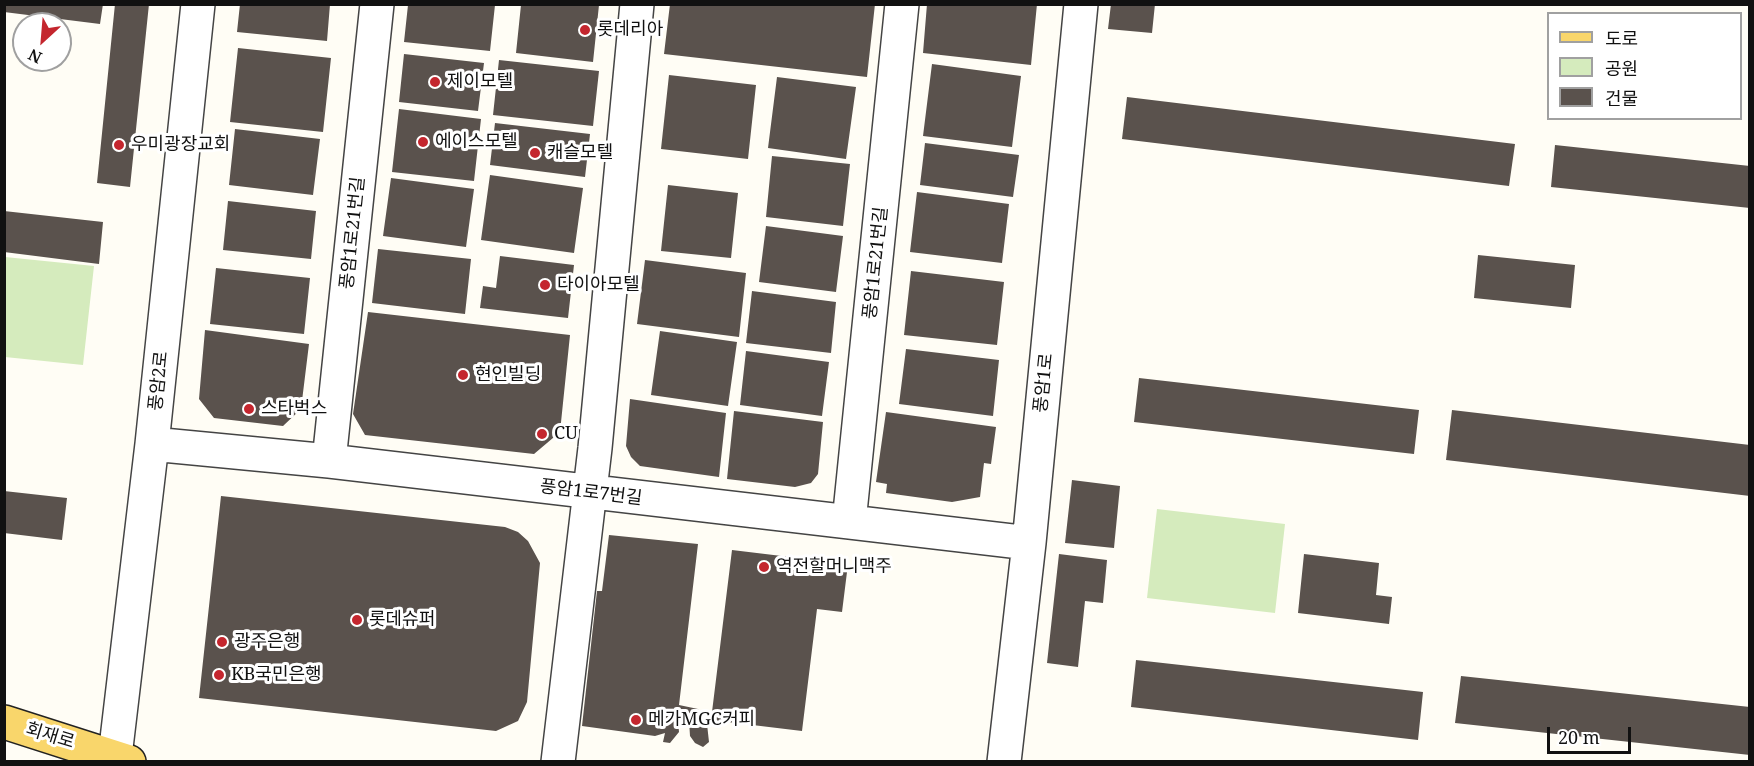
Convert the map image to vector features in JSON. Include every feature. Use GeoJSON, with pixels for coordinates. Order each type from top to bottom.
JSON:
{"type":"FeatureCollection","features":[{"type":"Feature","properties":{"kind":"main road","name":"회재로"},"geometry":{"type":"LineString","coordinates":[[4,722],[122,759]]}},
{"type":"Feature","properties":{"kind":"street","name":"풍암2로"},"geometry":{"type":"LineString","coordinates":[[122,759],[198,4]]}},
{"type":"Feature","properties":{"kind":"street","name":"풍암1로21번길"},"geometry":{"type":"LineString","coordinates":[[329,461],[377,4]]}},
{"type":"Feature","properties":{"kind":"street"},"geometry":{"type":"LineString","coordinates":[[558,762],[590,493],[637,4]]}},
{"type":"Feature","properties":{"kind":"street","name":"풍암1로21번길"},"geometry":{"type":"LineString","coordinates":[[849,522],[902,4]]}},
{"type":"Feature","properties":{"kind":"street","name":"풍암1로"},"geometry":{"type":"LineString","coordinates":[[1004,762],[1029,543],[1081,4]]}},
{"type":"Feature","properties":{"kind":"street","name":"풍암1로7번길"},"geometry":{"type":"LineString","coordinates":[[152,444],[329,461],[1029,543]]}},
{"type":"Feature","properties":{"kind":"green space"},"geometry":{"type":"Polygon","coordinates":[[[5,257],[94,266],[83,365],[5,357],[5,257]]]}},
{"type":"Feature","properties":{"kind":"green space"},"geometry":{"type":"Polygon","coordinates":[[[1157,509],[1285,524],[1275,613],[1147,598],[1157,509]]]}},
{"type":"Feature","properties":{"kind":"building"},"geometry":{"type":"Polygon","coordinates":[[[4,4],[103,4],[100,24],[72,20],[72,12],[4,12],[4,4]]]}},
{"type":"Feature","properties":{"kind":"building"},"geometry":{"type":"Polygon","coordinates":[[[115,4],[149,4],[130,187],[97,183],[115,4]]]}},
{"type":"Feature","properties":{"kind":"building"},"geometry":{"type":"Polygon","coordinates":[[[240,4],[330,4],[327,41],[237,32],[240,4]]]}},
{"type":"Feature","properties":{"kind":"building"},"geometry":{"type":"Polygon","coordinates":[[[670,4],[875,4],[867,77],[664,54],[670,4]]]}},
{"type":"Feature","properties":{"kind":"building"},"geometry":{"type":"Polygon","coordinates":[[[927,4],[1037,4],[1031,65],[923,53],[927,4]]]}},
{"type":"Feature","properties":{"kind":"building"},"geometry":{"type":"Polygon","coordinates":[[[1111,4],[1155,4],[1152,33],[1108,29],[1111,4]]]}},
{"type":"Feature","properties":{"kind":"building"},"geometry":{"type":"Polygon","coordinates":[[[408,5],[495,5],[490,51],[404,42],[408,5]]]}},
{"type":"Feature","properties":{"kind":"building"},"geometry":{"type":"Polygon","coordinates":[[[521,5],[599,5],[593,62],[516,53],[521,5]]]}},
{"type":"Feature","properties":{"kind":"building"},"geometry":{"type":"Polygon","coordinates":[[[238,48],[331,58],[323,132],[230,122],[238,48]]]}},
{"type":"Feature","properties":{"kind":"building"},"geometry":{"type":"Polygon","coordinates":[[[404,54],[484,63],[478,111],[399,102],[404,54]]]}},
{"type":"Feature","properties":{"kind":"building"},"geometry":{"type":"Polygon","coordinates":[[[499,60],[599,71],[593,126],[493,115],[499,60]]]}},
{"type":"Feature","properties":{"kind":"building"},"geometry":{"type":"Polygon","coordinates":[[[932,64],[1021,76],[1012,147],[923,136],[932,64]]]}},
{"type":"Feature","properties":{"kind":"building"},"geometry":{"type":"Polygon","coordinates":[[[669,75],[756,85],[748,159],[661,149],[669,75]]]}},
{"type":"Feature","properties":{"kind":"building"},"geometry":{"type":"Polygon","coordinates":[[[777,77],[856,87],[846,159],[768,148],[777,77]]]}},
{"type":"Feature","properties":{"kind":"building"},"geometry":{"type":"Polygon","coordinates":[[[1127,97],[1515,144],[1509,186],[1122,139],[1127,97]]]}},
{"type":"Feature","properties":{"kind":"building"},"geometry":{"type":"Polygon","coordinates":[[[399,109],[481,119],[474,181],[392,172],[399,109]]]}},
{"type":"Feature","properties":{"kind":"building"},"geometry":{"type":"Polygon","coordinates":[[[495,123],[590,134],[585,177],[490,165],[495,123]]]}},
{"type":"Feature","properties":{"kind":"building"},"geometry":{"type":"Polygon","coordinates":[[[235,129],[320,139],[313,195],[229,185],[235,129]]]}},
{"type":"Feature","properties":{"kind":"building"},"geometry":{"type":"Polygon","coordinates":[[[925,143],[1019,155],[1013,197],[920,185],[925,143]]]}},
{"type":"Feature","properties":{"kind":"building"},"geometry":{"type":"Polygon","coordinates":[[[1555,145],[1750,166],[1750,208],[1551,187],[1555,145]]]}},
{"type":"Feature","properties":{"kind":"building"},"geometry":{"type":"Polygon","coordinates":[[[772,156],[850,164],[843,226],[766,217],[772,156]]]}},
{"type":"Feature","properties":{"kind":"building"},"geometry":{"type":"Polygon","coordinates":[[[490,175],[583,188],[574,253],[481,240],[490,175]]]}},
{"type":"Feature","properties":{"kind":"building"},"geometry":{"type":"Polygon","coordinates":[[[391,178],[474,189],[466,247],[383,236],[391,178]]]}},
{"type":"Feature","properties":{"kind":"building"},"geometry":{"type":"Polygon","coordinates":[[[668,185],[738,193],[731,258],[661,251],[668,185]]]}},
{"type":"Feature","properties":{"kind":"building"},"geometry":{"type":"Polygon","coordinates":[[[917,192],[1009,204],[1002,263],[910,252],[917,192]]]}},
{"type":"Feature","properties":{"kind":"building"},"geometry":{"type":"Polygon","coordinates":[[[228,201],[316,211],[311,259],[223,250],[228,201]]]}},
{"type":"Feature","properties":{"kind":"building"},"geometry":{"type":"Polygon","coordinates":[[[4,211],[103,222],[99,264],[4,252],[4,211]]]}},
{"type":"Feature","properties":{"kind":"building"},"geometry":{"type":"Polygon","coordinates":[[[766,226],[843,236],[836,292],[759,282],[766,226]]]}},
{"type":"Feature","properties":{"kind":"building"},"geometry":{"type":"Polygon","coordinates":[[[378,249],[471,259],[465,314],[372,303],[378,249]]]}},
{"type":"Feature","properties":{"kind":"building"},"geometry":{"type":"Polygon","coordinates":[[[1478,255],[1575,265],[1571,308],[1474,298],[1478,255]]]}},
{"type":"Feature","properties":{"kind":"building"},"geometry":{"type":"Polygon","coordinates":[[[500,256],[574,265],[568,318],[480,308],[483,286],[496,288],[500,256]]]}},
{"type":"Feature","properties":{"kind":"building"},"geometry":{"type":"Polygon","coordinates":[[[645,260],[746,273],[739,337],[637,324],[645,260]]]}},
{"type":"Feature","properties":{"kind":"building"},"geometry":{"type":"Polygon","coordinates":[[[216,268],[310,278],[304,334],[210,324],[216,268]]]}},
{"type":"Feature","properties":{"kind":"building"},"geometry":{"type":"Polygon","coordinates":[[[911,271],[1004,282],[997,345],[904,335],[911,271]]]}},
{"type":"Feature","properties":{"kind":"building"},"geometry":{"type":"Polygon","coordinates":[[[752,291],[836,302],[831,353],[746,343],[752,291]]]}},
{"type":"Feature","properties":{"kind":"building","name":"현인빌딩"},"geometry":{"type":"Polygon","coordinates":[[[368,312],[570,335],[560,432],[534,454],[365,435],[353,414],[368,312]]]}},
{"type":"Feature","properties":{"kind":"building"},"geometry":{"type":"Polygon","coordinates":[[[205,330],[309,344],[301,409],[283,426],[214,418],[199,399],[205,330]]]}},
{"type":"Feature","properties":{"kind":"building"},"geometry":{"type":"Polygon","coordinates":[[[660,331],[737,342],[728,406],[651,395],[660,331]]]}},
{"type":"Feature","properties":{"kind":"building"},"geometry":{"type":"Polygon","coordinates":[[[906,349],[999,360],[993,416],[899,404],[906,349]]]}},
{"type":"Feature","properties":{"kind":"building"},"geometry":{"type":"Polygon","coordinates":[[[746,351],[829,362],[822,416],[740,405],[746,351]]]}},
{"type":"Feature","properties":{"kind":"building"},"geometry":{"type":"Polygon","coordinates":[[[1139,378],[1419,410],[1414,454],[1134,422],[1139,378]]]}},
{"type":"Feature","properties":{"kind":"building"},"geometry":{"type":"Polygon","coordinates":[[[630,399],[726,413],[719,477],[640,466],[631,457],[626,446],[630,399]]]}},
{"type":"Feature","properties":{"kind":"building"},"geometry":{"type":"Polygon","coordinates":[[[1452,410],[1750,445],[1750,496],[1446,460],[1452,410]]]}},
{"type":"Feature","properties":{"kind":"building"},"geometry":{"type":"Polygon","coordinates":[[[734,411],[823,422],[818,474],[811,483],[795,487],[727,479],[734,411]]]}},
{"type":"Feature","properties":{"kind":"building"},"geometry":{"type":"Polygon","coordinates":[[[886,412],[996,427],[991,464],[984,463],[980,497],[952,502],[886,493],[887,484],[876,482],[886,412]]]}},
{"type":"Feature","properties":{"kind":"building"},"geometry":{"type":"Polygon","coordinates":[[[1072,480],[1120,486],[1114,548],[1065,543],[1072,480]]]}},
{"type":"Feature","properties":{"kind":"building"},"geometry":{"type":"Polygon","coordinates":[[[4,491],[67,498],[62,540],[4,533],[4,491]]]}},
{"type":"Feature","properties":{"kind":"building"},"geometry":{"type":"Polygon","coordinates":[[[221,496],[505,527],[518,532],[528,541],[540,563],[527,702],[518,721],[496,731],[199,698],[221,496]]]}},
{"type":"Feature","properties":{"kind":"building"},"geometry":{"type":"Polygon","coordinates":[[[609,535],[698,544],[679,705],[698,709],[707,724],[709,742],[703,747],[695,743],[690,736],[689,720],[678,721],[679,732],[670,743],[663,742],[665,733],[655,736],[582,726],[597,591],[602,591],[609,535]]]}},
{"type":"Feature","properties":{"kind":"building"},"geometry":{"type":"Polygon","coordinates":[[[732,550],[848,564],[842,612],[817,609],[802,731],[711,720],[732,550]]]}},
{"type":"Feature","properties":{"kind":"building"},"geometry":{"type":"Polygon","coordinates":[[[1059,554],[1107,560],[1103,603],[1085,601],[1078,667],[1047,663],[1059,554]]]}},
{"type":"Feature","properties":{"kind":"building"},"geometry":{"type":"Polygon","coordinates":[[[1304,554],[1379,563],[1376,595],[1392,597],[1389,624],[1298,613],[1304,554]]]}},
{"type":"Feature","properties":{"kind":"building"},"geometry":{"type":"Polygon","coordinates":[[[1136,660],[1423,692],[1418,740],[1131,707],[1136,660]]]}},
{"type":"Feature","properties":{"kind":"building"},"geometry":{"type":"Polygon","coordinates":[[[1461,676],[1750,707],[1750,755],[1455,723],[1461,676]]]}},
{"type":"Feature","properties":{"kind":"place","name":"롯데리아"},"geometry":{"type":"Point","coordinates":[585,30]}},
{"type":"Feature","properties":{"kind":"place","name":"제이모텔"},"geometry":{"type":"Point","coordinates":[435,82]}},
{"type":"Feature","properties":{"kind":"place","name":"에이스모텔"},"geometry":{"type":"Point","coordinates":[423,142]}},
{"type":"Feature","properties":{"kind":"place","name":"우미광장교회"},"geometry":{"type":"Point","coordinates":[119,145]}},
{"type":"Feature","properties":{"kind":"place","name":"캐슬모텔"},"geometry":{"type":"Point","coordinates":[535,153]}},
{"type":"Feature","properties":{"kind":"place","name":"다이아모텔"},"geometry":{"type":"Point","coordinates":[545,285]}},
{"type":"Feature","properties":{"kind":"place","name":"현인빌딩"},"geometry":{"type":"Point","coordinates":[463,375]}},
{"type":"Feature","properties":{"kind":"place","name":"스타벅스"},"geometry":{"type":"Point","coordinates":[249,409]}},
{"type":"Feature","properties":{"kind":"place","name":"CU"},"geometry":{"type":"Point","coordinates":[542,434]}},
{"type":"Feature","properties":{"kind":"place","name":"역전할머니맥주"},"geometry":{"type":"Point","coordinates":[764,567]}},
{"type":"Feature","properties":{"kind":"place","name":"롯데슈퍼"},"geometry":{"type":"Point","coordinates":[357,620]}},
{"type":"Feature","properties":{"kind":"place","name":"광주은행"},"geometry":{"type":"Point","coordinates":[222,642]}},
{"type":"Feature","properties":{"kind":"place","name":"KB국민은행"},"geometry":{"type":"Point","coordinates":[219,675]}},
{"type":"Feature","properties":{"kind":"place","name":"메가MGC커피"},"geometry":{"type":"Point","coordinates":[636,720]}}]}
